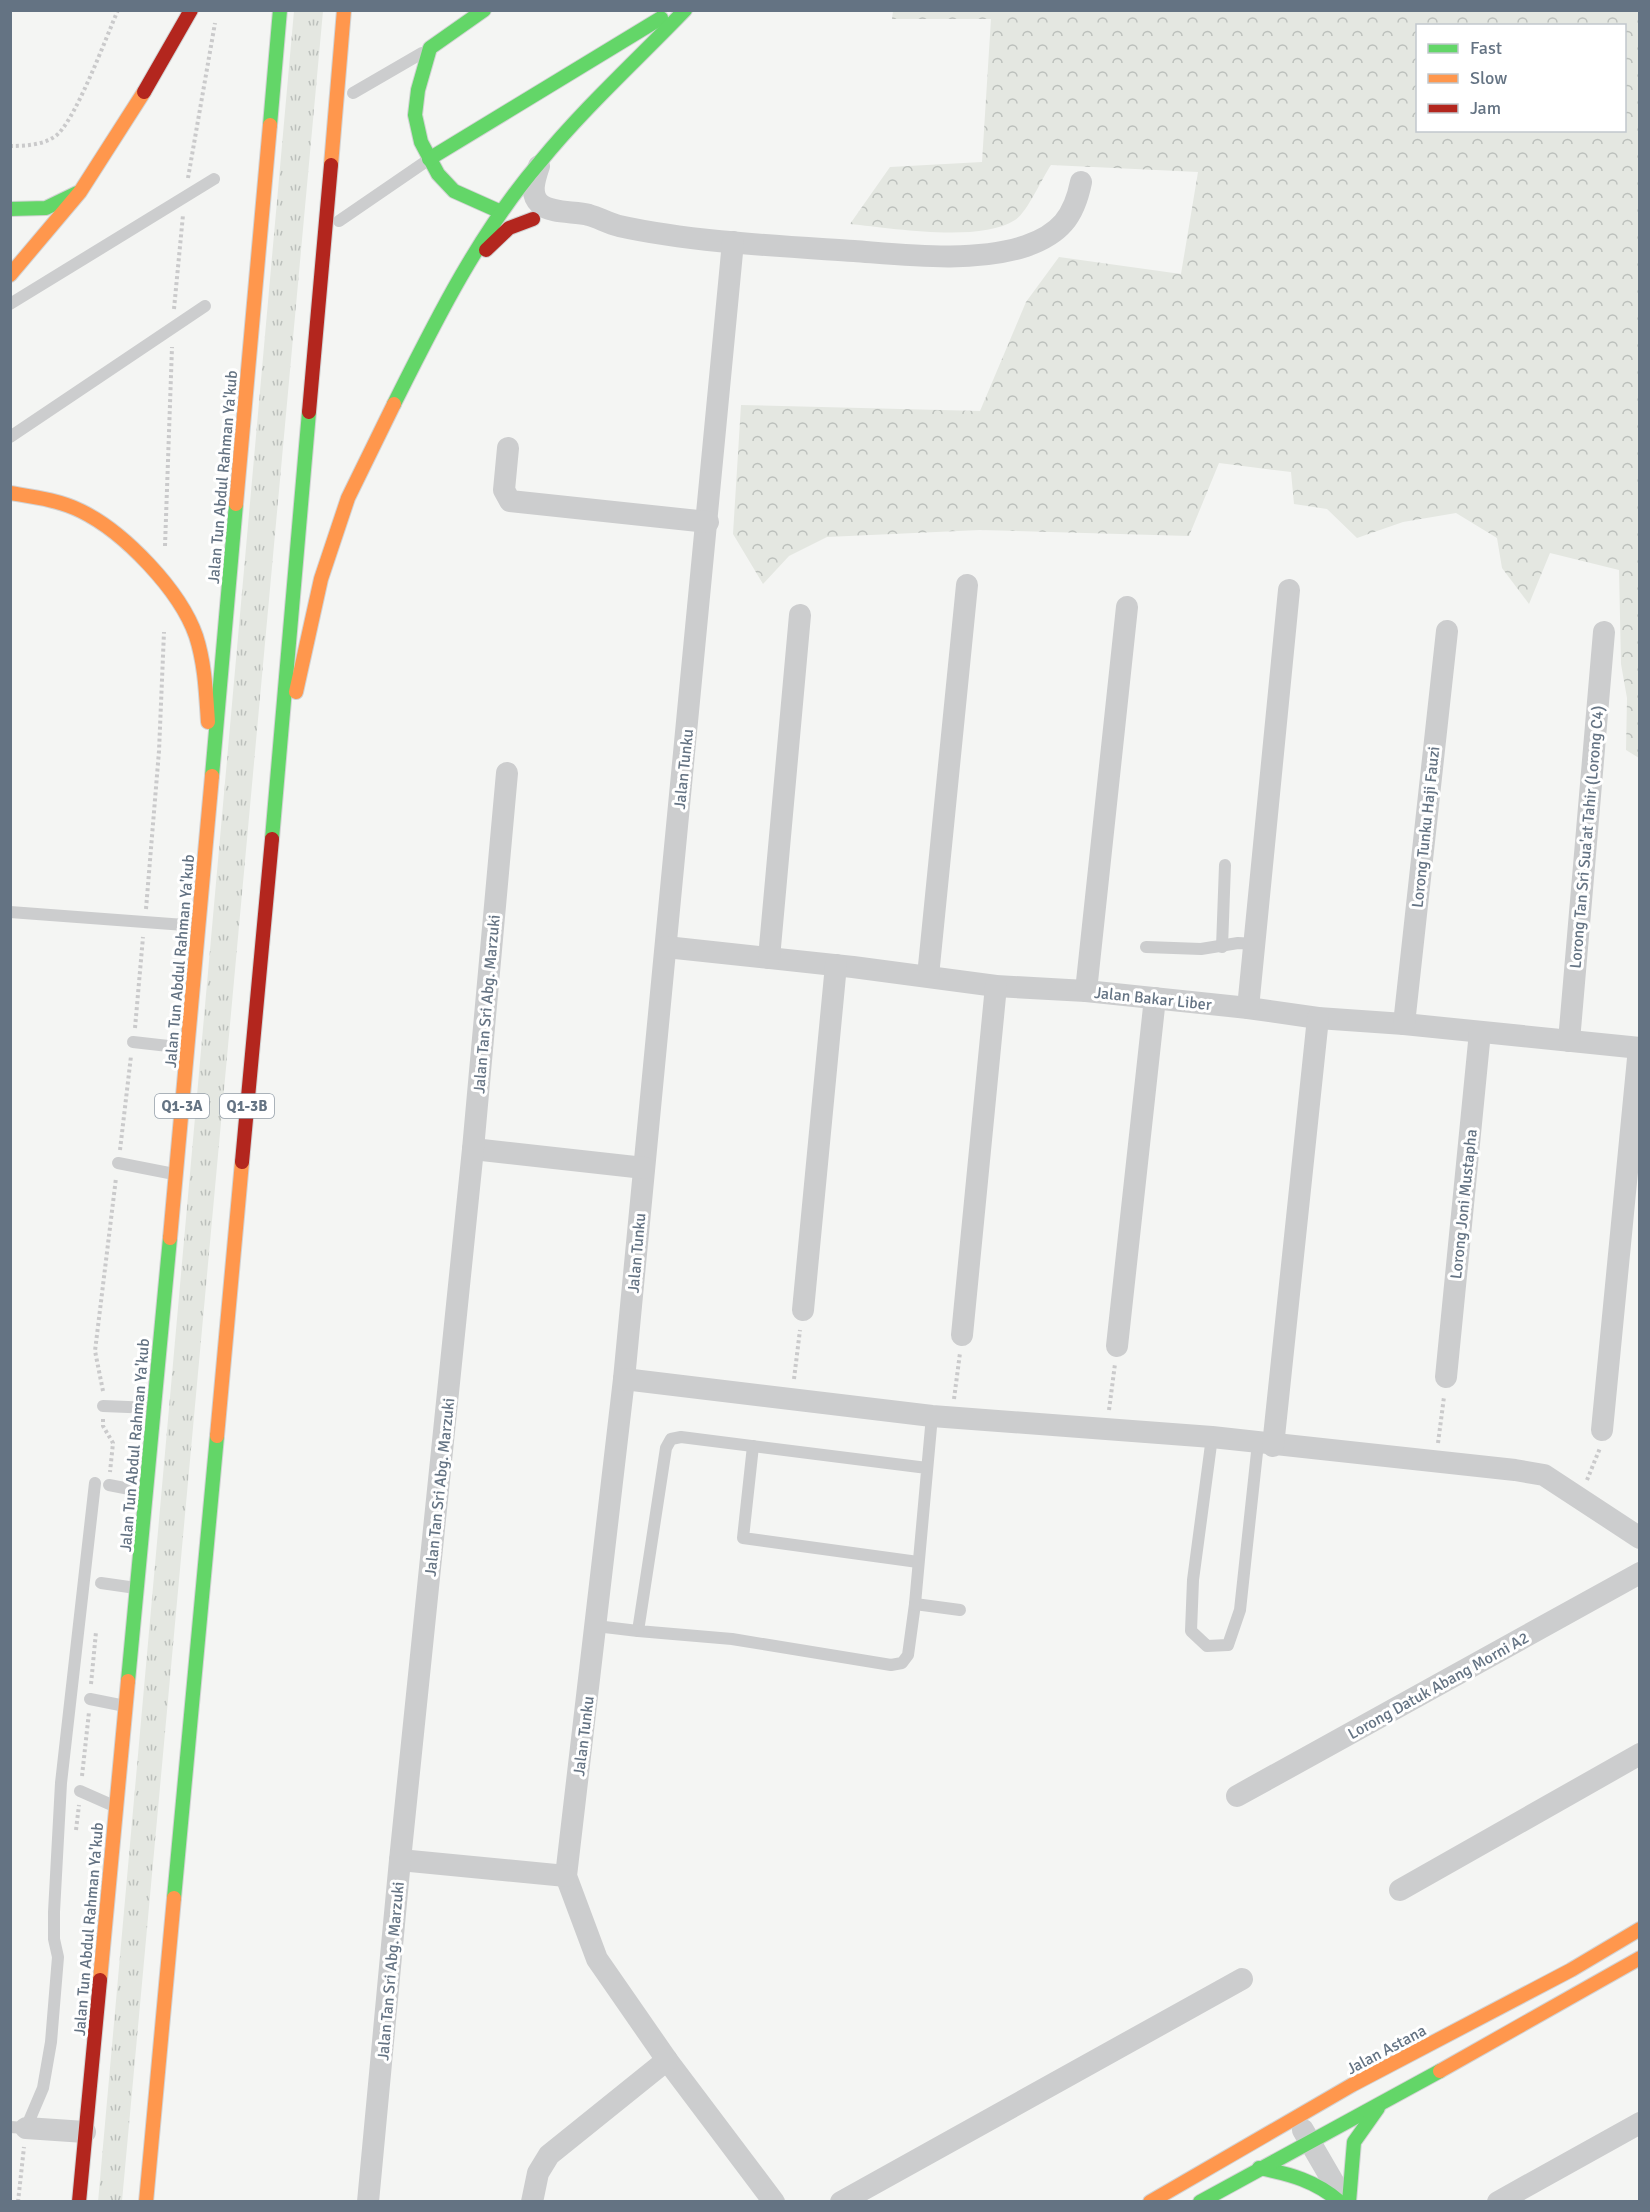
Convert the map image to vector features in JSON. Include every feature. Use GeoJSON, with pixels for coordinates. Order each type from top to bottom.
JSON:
{"type":"FeatureCollection","features":[{"type":"Feature","properties":{"kind":"main road"},"geometry":{"type":"LineString","coordinates":[[10,275],[80,192],[131,115],[191,10]]}},
{"type":"Feature","properties":{"kind":"main road","name":"Jalan Tun Abdul Rahman Ya'kub"},"geometry":{"type":"LineString","coordinates":[[79,2202],[188,1048],[280,10]]}},
{"type":"Feature","properties":{"kind":"main road","name":"Q1-3B"},"geometry":{"type":"LineString","coordinates":[[146,2202],[279,765],[344,10]]}},
{"type":"Feature","properties":{"kind":"main road"},"geometry":{"type":"LineString","coordinates":[[484,10],[430,48],[418,90],[415,116],[421,142],[438,174],[454,191],[501,212]]}},
{"type":"Feature","properties":{"kind":"main road"},"geometry":{"type":"LineString","coordinates":[[429,159],[673,10]]}},
{"type":"Feature","properties":{"kind":"main road"},"geometry":{"type":"LineString","coordinates":[[279,765],[321,579],[348,498],[434,323],[501,212],[540,161],[685,10]]}},
{"type":"Feature","properties":{"kind":"main road"},"geometry":{"type":"LineString","coordinates":[[10,209],[46,208],[80,192]]}},
{"type":"Feature","properties":{"kind":"main road"},"geometry":{"type":"LineString","coordinates":[[477,253],[492,246],[508,228],[533,219]]}},
{"type":"Feature","properties":{"kind":"main road"},"geometry":{"type":"LineString","coordinates":[[10,493],[49,500],[89,515],[121,540],[164,582],[191,623],[204,671],[213,775]]}},
{"type":"Feature","properties":{"kind":"main road","name":"Jalan Astana"},"geometry":{"type":"LineString","coordinates":[[1150,2202],[1352,2085],[1571,1970],[1640,1929]]}},
{"type":"Feature","properties":{"kind":"main road"},"geometry":{"type":"LineString","coordinates":[[1200,2202],[1259,2168],[1381,2104],[1640,1958]]}},
{"type":"Feature","properties":{"kind":"main road"},"geometry":{"type":"LineString","coordinates":[[1349,2202],[1348,2177],[1354,2142],[1381,2104]]}},
{"type":"Feature","properties":{"kind":"main road"},"geometry":{"type":"LineString","coordinates":[[1259,2168],[1297,2175],[1322,2186],[1342,2202]]}},
{"type":"Feature","properties":{"kind":"street"},"geometry":{"type":"LineString","coordinates":[[540,161],[534,183],[534,194],[539,203],[548,208],[588,215],[616,225],[733,242],[922,256],[1000,252],[1045,238],[1064,225],[1077,206],[1082,182]]}},
{"type":"Feature","properties":{"kind":"street"},"geometry":{"type":"LineString","coordinates":[[501,212],[589,228],[616,225]]}},
{"type":"Feature","properties":{"kind":"street","name":"Jalan Tunku"},"geometry":{"type":"LineString","coordinates":[[733,242],[708,522],[624,1379],[566,1876],[597,1959],[667,2060],[774,2202]]}},
{"type":"Feature","properties":{"kind":"street"},"geometry":{"type":"LineString","coordinates":[[508,448],[504,490],[510,501],[708,522]]}},
{"type":"Feature","properties":{"kind":"street"},"geometry":{"type":"LineString","coordinates":[[928,976],[967,585]]}},
{"type":"Feature","properties":{"kind":"street"},"geometry":{"type":"LineString","coordinates":[[1248,1008],[1289,590]]}},
{"type":"Feature","properties":{"kind":"street"},"geometry":{"type":"LineString","coordinates":[[1086,991],[1127,607]]}},
{"type":"Feature","properties":{"kind":"street"},"geometry":{"type":"LineString","coordinates":[[769,958],[800,615]]}},
{"type":"Feature","properties":{"kind":"street","name":"Lorong Tunku Haji Fauzi"},"geometry":{"type":"LineString","coordinates":[[1404,1024],[1447,631]]}},
{"type":"Feature","properties":{"kind":"street","name":"Lorong Tan Sri Sua'at Tahir (Lorong C4)"},"geometry":{"type":"LineString","coordinates":[[1569,1041],[1604,632]]}},
{"type":"Feature","properties":{"kind":"street","name":"Jalan Tan Sri Abg. Marzuki"},"geometry":{"type":"LineString","coordinates":[[368,2202],[400,1860],[473,1149],[507,773]]}},
{"type":"Feature","properties":{"kind":"street","name":"Jalan Bakar Liber"},"geometry":{"type":"LineString","coordinates":[[666,947],[836,965],[996,986],[1086,991],[1248,1008],[1318,1018],[1404,1024],[1639,1048]]}},
{"type":"Feature","properties":{"kind":"street"},"geometry":{"type":"LineString","coordinates":[[803,1310],[836,965]]}},
{"type":"Feature","properties":{"kind":"street"},"geometry":{"type":"LineString","coordinates":[[962,1335],[996,986]]}},
{"type":"Feature","properties":{"kind":"street"},"geometry":{"type":"LineString","coordinates":[[1117,1346],[1155,998]]}},
{"type":"Feature","properties":{"kind":"street"},"geometry":{"type":"LineString","coordinates":[[1266,1445],[1318,1018]]}},
{"type":"Feature","properties":{"kind":"street","name":"Lorong Joni Mustapha"},"geometry":{"type":"LineString","coordinates":[[1446,1377],[1480,1032]]}},
{"type":"Feature","properties":{"kind":"street"},"geometry":{"type":"LineString","coordinates":[[1602,1430],[1639,1048]]}},
{"type":"Feature","properties":{"kind":"street"},"geometry":{"type":"LineString","coordinates":[[473,1149],[644,1168]]}},
{"type":"Feature","properties":{"kind":"street"},"geometry":{"type":"LineString","coordinates":[[624,1379],[941,1416],[1212,1437],[1266,1445],[1544,1475],[1640,1539]]}},
{"type":"Feature","properties":{"kind":"street","name":"Lorong Datuk Abang Morni A2"},"geometry":{"type":"LineString","coordinates":[[1237,1796],[1640,1573]]}},
{"type":"Feature","properties":{"kind":"street"},"geometry":{"type":"LineString","coordinates":[[1400,1890],[1640,1754]]}},
{"type":"Feature","properties":{"kind":"street"},"geometry":{"type":"LineString","coordinates":[[400,1860],[566,1876]]}},
{"type":"Feature","properties":{"kind":"street"},"geometry":{"type":"LineString","coordinates":[[841,2202],[1242,1978]]}},
{"type":"Feature","properties":{"kind":"street"},"geometry":{"type":"LineString","coordinates":[[532,2202],[538,2173],[549,2155],[667,2060]]}},
{"type":"Feature","properties":{"kind":"street"},"geometry":{"type":"LineString","coordinates":[[1295,2119],[1342,2202]]}},
{"type":"Feature","properties":{"kind":"street"},"geometry":{"type":"LineString","coordinates":[[1498,2202],[1640,2122]]}},
{"type":"Feature","properties":{"kind":"street"},"geometry":{"type":"LineString","coordinates":[[18,2128],[85,2132]]}},
{"type":"Feature","properties":{"kind":"lane"},"geometry":{"type":"LineString","coordinates":[[353,93],[430,48]]}},
{"type":"Feature","properties":{"kind":"lane"},"geometry":{"type":"LineString","coordinates":[[339,221],[429,159]]}},
{"type":"Feature","properties":{"kind":"lane"},"geometry":{"type":"LineString","coordinates":[[10,304],[214,179]]}},
{"type":"Feature","properties":{"kind":"lane"},"geometry":{"type":"LineString","coordinates":[[10,437],[205,306]]}},
{"type":"Feature","properties":{"kind":"lane"},"geometry":{"type":"LineString","coordinates":[[1222,947],[1225,865]]}},
{"type":"Feature","properties":{"kind":"lane"},"geometry":{"type":"LineString","coordinates":[[10,912],[199,926]]}},
{"type":"Feature","properties":{"kind":"lane"},"geometry":{"type":"LineString","coordinates":[[1146,947],[1222,947],[1239,943],[1255,944]]}},
{"type":"Feature","properties":{"kind":"lane"},"geometry":{"type":"LineString","coordinates":[[133,1042],[188,1048]]}},
{"type":"Feature","properties":{"kind":"lane"},"geometry":{"type":"LineString","coordinates":[[118,1163],[176,1174]]}},
{"type":"Feature","properties":{"kind":"lane"},"geometry":{"type":"LineString","coordinates":[[103,1406],[154,1408]]}},
{"type":"Feature","properties":{"kind":"lane"},"geometry":{"type":"LineString","coordinates":[[596,1626],[732,1639],[891,1665],[902,1664],[908,1655],[915,1604],[927,1468],[941,1416]]}},
{"type":"Feature","properties":{"kind":"lane"},"geometry":{"type":"LineString","coordinates":[[638,1631],[666,1448],[671,1440],[681,1437],[927,1468]]}},
{"type":"Feature","properties":{"kind":"lane"},"geometry":{"type":"LineString","coordinates":[[1212,1437],[1193,1580],[1191,1631],[1208,1646],[1228,1645],[1240,1610],[1266,1445]]}},
{"type":"Feature","properties":{"kind":"lane"},"geometry":{"type":"LineString","coordinates":[[753,1446],[743,1538],[918,1562]]}},
{"type":"Feature","properties":{"kind":"lane"},"geometry":{"type":"LineString","coordinates":[[18,2128],[43,2088],[51,2042],[58,1957],[54,1939],[54,1912],[61,1783],[94,1484]]}},
{"type":"Feature","properties":{"kind":"lane"},"geometry":{"type":"LineString","coordinates":[[109,1485],[146,1492]]}},
{"type":"Feature","properties":{"kind":"lane"},"geometry":{"type":"LineString","coordinates":[[101,1583],[137,1588]]}},
{"type":"Feature","properties":{"kind":"lane"},"geometry":{"type":"LineString","coordinates":[[915,1604],[960,1610]]}},
{"type":"Feature","properties":{"kind":"lane"},"geometry":{"type":"LineString","coordinates":[[90,1699],[126,1706]]}},
{"type":"Feature","properties":{"kind":"lane"},"geometry":{"type":"LineString","coordinates":[[80,1791],[117,1807]]}},
{"type":"Feature","properties":{"kind":"path"},"geometry":{"type":"LineString","coordinates":[[10,146],[28,147],[58,133],[75,106],[118,10]]}},
{"type":"Feature","properties":{"kind":"path"},"geometry":{"type":"LineString","coordinates":[[165,548],[172,328],[184,198],[215,22]]}},
{"type":"Feature","properties":{"kind":"path"},"geometry":{"type":"LineString","coordinates":[[109,1485],[113,1443],[103,1426],[103,1385],[95,1351],[133,1042],[145,922],[159,751],[164,625]]}},
{"type":"Feature","properties":{"kind":"path"},"geometry":{"type":"LineString","coordinates":[[792,1398],[803,1310]]}},
{"type":"Feature","properties":{"kind":"path"},"geometry":{"type":"LineString","coordinates":[[941,1416],[962,1335]]}},
{"type":"Feature","properties":{"kind":"path"},"geometry":{"type":"LineString","coordinates":[[1107,1429],[1117,1346]]}},
{"type":"Feature","properties":{"kind":"path"},"geometry":{"type":"LineString","coordinates":[[1435,1462],[1446,1377]]}},
{"type":"Feature","properties":{"kind":"path"},"geometry":{"type":"LineString","coordinates":[[1575,1495],[1596,1463],[1602,1430]]}},
{"type":"Feature","properties":{"kind":"path"},"geometry":{"type":"LineString","coordinates":[[75,1840],[97,1625]]}},
{"type":"Feature","properties":{"kind":"path"},"geometry":{"type":"LineString","coordinates":[[18,2128],[18,2202]]}},
{"type":"Feature","properties":{"kind":"green space"},"geometry":{"type":"Polygon","coordinates":[[[294,11],[323,11],[122,2201],[98,2202],[294,11]]]}},
{"type":"Feature","properties":{"kind":"green space"},"geometry":{"type":"Polygon","coordinates":[[[893,11],[1639,11],[1639,758],[1626,750],[1627,698],[1621,664],[1619,570],[1550,553],[1529,604],[1502,568],[1497,538],[1456,513],[1403,522],[1357,538],[1327,509],[1294,504],[1291,472],[1219,463],[1189,536],[980,530],[827,537],[789,556],[763,584],[733,534],[741,405],[980,411],[1026,302],[1059,257],[1181,274],[1198,172],[1051,165],[1020,216],[1000,227],[980,231],[935,232],[850,224],[890,167],[982,162],[991,19],[892,19],[893,11]]]}},
{"type":"Feature","properties":{"kind":"traffic: fast"},"geometry":{"type":"LineString","coordinates":[[270,125],[280,10]]}},
{"type":"Feature","properties":{"kind":"traffic: fast"},"geometry":{"type":"LineString","coordinates":[[484,10],[430,48],[418,90],[415,115],[421,142],[438,174],[454,191],[501,212]]}},
{"type":"Feature","properties":{"kind":"traffic: fast"},"geometry":{"type":"LineString","coordinates":[[394,404],[460,278],[518,189],[574,122],[685,10]]}},
{"type":"Feature","properties":{"kind":"traffic: fast"},"geometry":{"type":"LineString","coordinates":[[429,159],[661,18]]}},
{"type":"Feature","properties":{"kind":"traffic: fast"},"geometry":{"type":"LineString","coordinates":[[10,209],[46,208],[77,193]]}},
{"type":"Feature","properties":{"kind":"traffic: fast"},"geometry":{"type":"LineString","coordinates":[[272,839],[309,412]]}},
{"type":"Feature","properties":{"kind":"traffic: fast"},"geometry":{"type":"LineString","coordinates":[[212,776],[236,504]]}},
{"type":"Feature","properties":{"kind":"traffic: fast"},"geometry":{"type":"LineString","coordinates":[[128,1681],[170,1238]]}},
{"type":"Feature","properties":{"kind":"traffic: fast"},"geometry":{"type":"LineString","coordinates":[[174,1898],[217,1436]]}},
{"type":"Feature","properties":{"kind":"traffic: fast"},"geometry":{"type":"LineString","coordinates":[[1200,2202],[1440,2071]]}},
{"type":"Feature","properties":{"kind":"traffic: fast"},"geometry":{"type":"LineString","coordinates":[[1349,2202],[1354,2142],[1378,2108]]}},
{"type":"Feature","properties":{"kind":"traffic: fast"},"geometry":{"type":"LineString","coordinates":[[1259,2168],[1302,2179],[1322,2189],[1340,2202]]}},
{"type":"Feature","properties":{"kind":"traffic: slow"},"geometry":{"type":"LineString","coordinates":[[331,165],[344,10]]}},
{"type":"Feature","properties":{"kind":"traffic: slow"},"geometry":{"type":"LineString","coordinates":[[10,275],[80,192],[144,92]]}},
{"type":"Feature","properties":{"kind":"traffic: slow"},"geometry":{"type":"LineString","coordinates":[[236,504],[270,125]]}},
{"type":"Feature","properties":{"kind":"traffic: slow"},"geometry":{"type":"LineString","coordinates":[[296,692],[321,579],[348,498],[394,404]]}},
{"type":"Feature","properties":{"kind":"traffic: slow"},"geometry":{"type":"LineString","coordinates":[[10,493],[46,499],[81,511],[115,533],[149,564],[177,600],[196,636],[206,689],[208,722]]}},
{"type":"Feature","properties":{"kind":"traffic: slow"},"geometry":{"type":"LineString","coordinates":[[170,1238],[212,776]]}},
{"type":"Feature","properties":{"kind":"traffic: slow"},"geometry":{"type":"LineString","coordinates":[[217,1436],[242,1162]]}},
{"type":"Feature","properties":{"kind":"traffic: slow"},"geometry":{"type":"LineString","coordinates":[[100,1980],[128,1681]]}},
{"type":"Feature","properties":{"kind":"traffic: slow"},"geometry":{"type":"LineString","coordinates":[[146,2202],[174,1898]]}},
{"type":"Feature","properties":{"kind":"traffic: slow"},"geometry":{"type":"LineString","coordinates":[[1150,2202],[1352,2085],[1571,1970],[1640,1929]]}},
{"type":"Feature","properties":{"kind":"traffic: slow"},"geometry":{"type":"LineString","coordinates":[[1440,2071],[1640,1958]]}},
{"type":"Feature","properties":{"kind":"traffic: jam"},"geometry":{"type":"LineString","coordinates":[[144,92],[191,10]]}},
{"type":"Feature","properties":{"kind":"traffic: jam"},"geometry":{"type":"LineString","coordinates":[[309,412],[331,165]]}},
{"type":"Feature","properties":{"kind":"traffic: jam"},"geometry":{"type":"LineString","coordinates":[[486,250],[509,228],[533,219]]}},
{"type":"Feature","properties":{"kind":"traffic: jam"},"geometry":{"type":"LineString","coordinates":[[242,1162],[272,839]]}},
{"type":"Feature","properties":{"kind":"traffic: jam"},"geometry":{"type":"LineString","coordinates":[[79,2202],[100,1980]]}}]}
